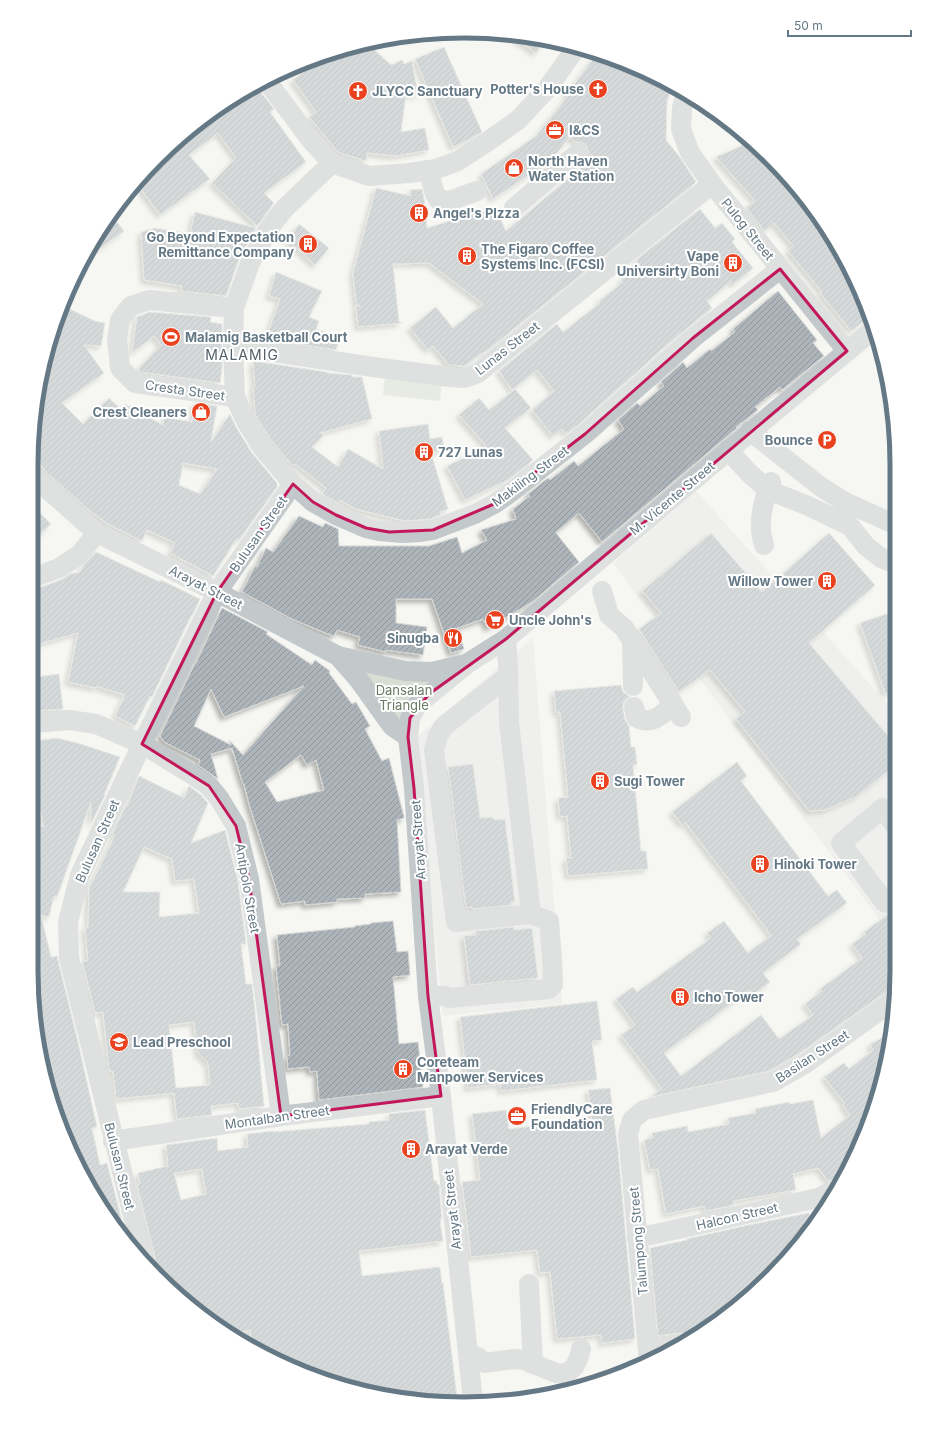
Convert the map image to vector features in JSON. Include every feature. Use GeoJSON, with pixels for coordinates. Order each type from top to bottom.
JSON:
{"type":"FeatureCollection","features":[{"type":"Feature","properties":{"kind":"street"},"geometry":{"type":"LineString","coordinates":[[270,85],[311,140],[332,163],[369,176],[409,173],[436,169],[458,161],[518,120],[547,89],[573,53]]}},
{"type":"Feature","properties":{"kind":"street","name":"Pulog Street"},"geometry":{"type":"LineString","coordinates":[[684,100],[682,108],[681,129],[690,153],[712,184],[848,351]]}},
{"type":"Feature","properties":{"kind":"street"},"geometry":{"type":"LineString","coordinates":[[514,208],[578,153]]}},
{"type":"Feature","properties":{"kind":"street","name":"Makiling Street"},"geometry":{"type":"LineString","coordinates":[[332,163],[285,208],[269,228],[250,263],[234,308],[233,346],[235,397],[246,421],[262,447],[293,484],[313,502],[336,515],[366,528],[402,533],[421,532],[441,528],[475,514],[494,504],[585,434],[693,338],[780,269]]}},
{"type":"Feature","properties":{"kind":"street"},"geometry":{"type":"LineString","coordinates":[[428,170],[435,194],[438,199],[449,201],[477,191]]}},
{"type":"Feature","properties":{"kind":"street","name":"Lunas Street"},"geometry":{"type":"LineString","coordinates":[[233,346],[373,367],[466,378],[478,373],[712,184]]}},
{"type":"Feature","properties":{"kind":"street","name":"Cresta Street"},"geometry":{"type":"LineString","coordinates":[[234,308],[149,300],[131,306],[120,320],[117,339],[120,368],[135,383],[235,397]]}},
{"type":"Feature","properties":{"kind":"street","name":"M. Vicente Street"},"geometry":{"type":"LineString","coordinates":[[408,737],[410,718],[418,704],[468,664],[506,639],[738,442],[869,333]]}},
{"type":"Feature","properties":{"kind":"street"},"geometry":{"type":"LineString","coordinates":[[738,442],[774,489],[850,526],[866,546],[881,558],[890,561]]}},
{"type":"Feature","properties":{"kind":"street"},"geometry":{"type":"LineString","coordinates":[[738,442],[845,502],[890,522]]}},
{"type":"Feature","properties":{"kind":"street","name":"Arayat Street"},"geometry":{"type":"LineString","coordinates":[[38,481],[97,533],[217,592],[338,656],[359,680],[392,726],[408,737],[414,788],[428,996],[441,1096],[472,1397]]}},
{"type":"Feature","properties":{"kind":"street","name":"Bulusan Street"},"geometry":{"type":"LineString","coordinates":[[141,1248],[113,1141],[69,958],[68,922],[80,875],[142,744],[217,592],[293,484]]}},
{"type":"Feature","properties":{"kind":"street"},"geometry":{"type":"LineString","coordinates":[[764,545],[760,535],[760,522],[774,489]]}},
{"type":"Feature","properties":{"kind":"street"},"geometry":{"type":"LineString","coordinates":[[38,576],[59,568],[80,555],[97,533]]}},
{"type":"Feature","properties":{"kind":"street"},"geometry":{"type":"LineString","coordinates":[[587,570],[602,591],[620,608],[628,635],[633,686]]}},
{"type":"Feature","properties":{"kind":"street"},"geometry":{"type":"LineString","coordinates":[[628,635],[676,710],[666,711],[661,716],[645,720],[636,717],[634,707]]}},
{"type":"Feature","properties":{"kind":"street"},"geometry":{"type":"LineString","coordinates":[[506,639],[509,722],[531,914]]}},
{"type":"Feature","properties":{"kind":"street","name":"M. Vicente Street"},"geometry":{"type":"LineString","coordinates":[[338,656],[405,671],[432,672],[468,664]]}},
{"type":"Feature","properties":{"kind":"street"},"geometry":{"type":"LineString","coordinates":[[428,996],[446,996],[449,998],[549,989],[553,985],[549,921],[531,914],[456,922],[434,750],[438,736],[444,726],[508,676]]}},
{"type":"Feature","properties":{"kind":"street","name":"Antipolo Street"},"geometry":{"type":"LineString","coordinates":[[38,723],[69,720],[96,724],[142,744],[209,786],[219,798],[236,826],[249,878],[281,1116]]}},
{"type":"Feature","properties":{"kind":"street"},"geometry":{"type":"LineString","coordinates":[[890,819],[882,808],[841,843],[885,903],[890,898]]}},
{"type":"Feature","properties":{"kind":"street","name":"Basilan Street"},"geometry":{"type":"LineString","coordinates":[[632,1120],[644,1110],[773,1082],[806,1063],[888,1004]]}},
{"type":"Feature","properties":{"kind":"street","name":"Montalban Street"},"geometry":{"type":"LineString","coordinates":[[113,1141],[281,1116],[441,1096]]}},
{"type":"Feature","properties":{"kind":"street","name":"Talumpong Street"},"geometry":{"type":"LineString","coordinates":[[632,1120],[628,1134],[648,1355]]}},
{"type":"Feature","properties":{"kind":"street","name":"Halcon Street"},"geometry":{"type":"LineString","coordinates":[[637,1238],[818,1198],[827,1194]]}},
{"type":"Feature","properties":{"kind":"street"},"geometry":{"type":"LineString","coordinates":[[529,1284],[533,1364]]}},
{"type":"Feature","properties":{"kind":"street"},"geometry":{"type":"LineString","coordinates":[[468,1354],[478,1357],[484,1363],[514,1359],[533,1364],[556,1374],[562,1374],[567,1373],[578,1362],[581,1350]]}},
{"type":"Feature","properties":{"kind":"highlighted area"},"geometry":{"type":"Polygon","coordinates":[[[780,269],[847,351],[506,639],[429,694],[410,718],[408,737],[414,788],[428,996],[441,1096],[281,1116],[249,879],[236,826],[209,786],[142,744],[217,592],[293,484],[313,502],[336,515],[366,528],[389,532],[433,530],[494,504],[585,434],[693,338],[780,269]]]}},
{"type":"Feature","properties":{"kind":"shaded area"},"geometry":{"type":"Polygon","coordinates":[[[696,491],[890,706],[890,911],[879,919],[613,563],[696,491]]]}},
{"type":"Feature","properties":{"kind":"shaded area"},"geometry":{"type":"Polygon","coordinates":[[[533,638],[562,1004],[443,1016],[415,738],[533,638]]]}},
{"type":"Feature","properties":{"kind":"green space"},"geometry":{"type":"Polygon","coordinates":[[[386,366],[443,372],[440,401],[383,395],[386,366]]]}},
{"type":"Feature","properties":{"kind":"green space","name":"Dansalan Triangle"},"geometry":{"type":"Polygon","coordinates":[[[356,667],[449,678],[403,735],[356,667]]]}},
{"type":"Feature","properties":{"kind":"building"},"geometry":{"type":"Polygon","coordinates":[[[521,42],[541,45],[536,53],[521,42]]]}},
{"type":"Feature","properties":{"kind":"building"},"geometry":{"type":"Polygon","coordinates":[[[444,47],[482,132],[453,147],[415,59],[444,47]]]}},
{"type":"Feature","properties":{"kind":"building"},"geometry":{"type":"Polygon","coordinates":[[[373,48],[391,65],[402,60],[404,64],[412,61],[418,95],[406,94],[401,132],[425,128],[429,150],[395,156],[367,153],[366,161],[338,152],[309,117],[316,112],[293,80],[310,67],[373,48]]]}},
{"type":"Feature","properties":{"kind":"building"},"geometry":{"type":"Polygon","coordinates":[[[593,59],[627,70],[670,91],[667,102],[666,140],[679,156],[696,182],[484,353],[483,352],[465,366],[449,365],[433,346],[428,350],[410,328],[436,307],[453,328],[483,304],[429,263],[393,264],[399,322],[402,323],[358,327],[356,305],[361,307],[356,302],[353,273],[376,188],[411,196],[410,190],[422,189],[427,228],[495,207],[506,231],[594,157],[589,153],[586,145],[581,142],[575,142],[570,137],[550,161],[493,199],[481,174],[536,136],[568,96],[566,95],[593,59]]]}},
{"type":"Feature","properties":{"kind":"building"},"geometry":{"type":"Polygon","coordinates":[[[260,91],[274,109],[270,112],[306,162],[264,193],[274,203],[257,226],[212,183],[236,158],[218,133],[189,155],[210,179],[160,215],[140,188],[156,171],[165,164],[164,162],[205,126],[227,110],[260,91]]]}},
{"type":"Feature","properties":{"kind":"building"},"geometry":{"type":"Polygon","coordinates":[[[745,144],[784,183],[818,227],[833,251],[858,301],[865,320],[851,331],[820,293],[822,292],[788,251],[793,246],[774,223],[765,231],[746,208],[755,201],[716,157],[745,144]]]}},
{"type":"Feature","properties":{"kind":"building"},"geometry":{"type":"Polygon","coordinates":[[[700,209],[715,228],[722,223],[735,239],[732,242],[753,268],[734,284],[731,281],[707,301],[712,308],[668,344],[578,425],[566,434],[562,429],[553,436],[532,410],[554,391],[537,370],[512,390],[499,371],[557,324],[563,332],[600,303],[599,301],[623,282],[621,280],[640,265],[636,260],[700,209]]]}},
{"type":"Feature","properties":{"kind":"building"},"geometry":{"type":"Polygon","coordinates":[[[195,212],[256,228],[239,259],[226,296],[181,291],[182,286],[144,280],[141,232],[155,228],[190,234],[195,212]]]}},
{"type":"Feature","properties":{"kind":"building"},"geometry":{"type":"Polygon","coordinates":[[[115,220],[124,231],[94,253],[115,220]]]}},
{"type":"Feature","properties":{"kind":"building","name":"Go Beyond Expectation Remittance Company"},"geometry":{"type":"Polygon","coordinates":[[[299,224],[329,248],[315,265],[288,240],[299,224]]]}},
{"type":"Feature","properties":{"kind":"building"},"geometry":{"type":"Polygon","coordinates":[[[276,272],[322,291],[309,317],[319,321],[316,329],[340,337],[336,350],[266,339],[280,299],[269,296],[276,272]]]}},
{"type":"Feature","properties":{"kind":"building"},"geometry":{"type":"Polygon","coordinates":[[[778,291],[817,340],[813,343],[824,356],[782,390],[780,387],[755,407],[758,410],[736,427],[737,428],[602,542],[579,513],[556,533],[579,562],[532,602],[488,628],[483,619],[457,628],[464,649],[451,653],[432,599],[396,599],[396,623],[427,627],[423,655],[386,650],[386,652],[358,645],[360,637],[337,630],[334,636],[323,632],[292,619],[242,592],[266,548],[273,552],[299,516],[323,527],[325,523],[338,529],[339,546],[429,546],[457,537],[462,553],[487,540],[481,530],[516,519],[513,509],[530,496],[528,494],[548,478],[550,480],[574,461],[578,466],[624,429],[618,420],[637,403],[640,406],[664,386],[661,382],[683,362],[687,368],[710,349],[711,351],[735,332],[733,329],[778,291]]]}},
{"type":"Feature","properties":{"kind":"building"},"geometry":{"type":"Polygon","coordinates":[[[68,308],[95,321],[105,323],[101,346],[84,345],[104,373],[62,403],[83,424],[109,398],[122,410],[125,404],[163,425],[164,417],[192,422],[195,403],[217,406],[211,442],[230,414],[252,453],[277,483],[277,487],[239,540],[237,538],[213,576],[170,553],[175,543],[147,530],[142,541],[108,524],[90,511],[46,472],[38,462],[42,408],[46,381],[68,308]],[[183,463],[179,485],[200,494],[217,469],[183,463]]]}},
{"type":"Feature","properties":{"kind":"building","name":"Malamig Basketball Court"},"geometry":{"type":"Polygon","coordinates":[[[150,312],[211,317],[210,322],[222,324],[222,369],[220,383],[139,371],[140,367],[161,345],[154,336],[132,353],[137,317],[150,312]]]}},
{"type":"Feature","properties":{"kind":"building"},"geometry":{"type":"Polygon","coordinates":[[[253,361],[327,373],[352,375],[353,377],[362,377],[372,419],[320,433],[324,435],[312,447],[338,467],[348,449],[383,469],[379,431],[428,424],[430,439],[442,437],[444,448],[431,453],[448,509],[440,512],[441,515],[430,519],[405,521],[355,509],[340,500],[338,503],[322,494],[326,488],[295,464],[293,466],[271,440],[256,416],[253,387],[255,387],[253,361]]]}},
{"type":"Feature","properties":{"kind":"building"},"geometry":{"type":"Polygon","coordinates":[[[515,389],[531,408],[505,428],[533,460],[508,480],[465,500],[447,466],[487,447],[459,415],[479,398],[489,410],[515,389]]]}},
{"type":"Feature","properties":{"kind":"building"},"geometry":{"type":"Polygon","coordinates":[[[38,511],[51,524],[38,536],[38,511]]]}},
{"type":"Feature","properties":{"kind":"building"},"geometry":{"type":"Polygon","coordinates":[[[711,533],[762,592],[829,533],[875,585],[809,643],[890,738],[890,769],[857,796],[825,810],[809,811],[736,719],[745,712],[710,670],[679,692],[639,629],[661,613],[642,591],[711,533]]]}},
{"type":"Feature","properties":{"kind":"building"},"geometry":{"type":"Polygon","coordinates":[[[96,552],[160,582],[161,580],[200,599],[152,697],[150,696],[135,726],[115,716],[125,695],[96,686],[96,688],[68,682],[78,633],[38,644],[38,588],[63,579],[70,574],[80,572],[83,566],[96,552]]]}},
{"type":"Feature","properties":{"kind":"building"},"geometry":{"type":"Polygon","coordinates":[[[222,608],[268,632],[266,634],[312,665],[315,660],[330,671],[329,673],[352,704],[356,702],[370,726],[365,729],[382,761],[389,758],[404,817],[397,820],[401,892],[365,894],[365,898],[337,899],[337,902],[305,905],[305,901],[281,904],[232,748],[211,754],[218,779],[198,765],[200,760],[164,742],[160,736],[222,608]],[[304,686],[224,717],[211,689],[194,726],[231,745],[229,740],[243,755],[304,686]],[[301,755],[265,782],[277,802],[324,790],[316,760],[307,765],[301,755]]]}},
{"type":"Feature","properties":{"kind":"building"},"geometry":{"type":"Polygon","coordinates":[[[890,613],[890,691],[885,693],[860,623],[890,613]]]}},
{"type":"Feature","properties":{"kind":"building"},"geometry":{"type":"Polygon","coordinates":[[[59,674],[63,709],[38,711],[38,677],[59,674]]]}},
{"type":"Feature","properties":{"kind":"building","name":"Sugi Tower"},"geometry":{"type":"Polygon","coordinates":[[[621,685],[623,692],[630,697],[623,703],[623,709],[625,720],[629,726],[631,747],[635,747],[637,764],[633,765],[641,851],[646,851],[648,869],[568,876],[566,858],[571,858],[567,816],[560,817],[558,798],[568,797],[560,712],[556,712],[554,691],[621,685]]]}},
{"type":"Feature","properties":{"kind":"building"},"geometry":{"type":"Polygon","coordinates":[[[57,738],[120,757],[105,795],[91,824],[91,802],[57,897],[54,896],[49,917],[41,915],[51,957],[57,956],[78,1042],[97,1127],[92,1128],[100,1165],[107,1163],[124,1227],[95,1184],[70,1134],[46,1054],[39,999],[38,971],[38,825],[44,827],[38,802],[38,741],[57,738]]]}},
{"type":"Feature","properties":{"kind":"building"},"geometry":{"type":"Polygon","coordinates":[[[737,762],[747,776],[741,781],[828,896],[837,890],[847,903],[797,939],[801,944],[763,973],[770,982],[753,995],[750,990],[664,1053],[681,1076],[761,1015],[779,1039],[813,1015],[805,1004],[822,991],[820,989],[862,958],[852,944],[866,934],[864,932],[890,913],[889,991],[804,1050],[803,1049],[803,1051],[769,1071],[650,1097],[662,1089],[621,1035],[635,1025],[616,999],[633,987],[637,992],[711,938],[707,933],[724,921],[748,953],[771,935],[685,822],[682,825],[672,812],[737,762]]]}},
{"type":"Feature","properties":{"kind":"building"},"geometry":{"type":"Polygon","coordinates":[[[473,764],[480,818],[493,817],[494,820],[505,819],[515,902],[511,902],[511,905],[472,909],[472,907],[466,908],[448,767],[473,764]]]}},
{"type":"Feature","properties":{"kind":"building"},"geometry":{"type":"Polygon","coordinates":[[[139,776],[184,798],[189,786],[201,795],[208,803],[191,843],[225,830],[238,881],[246,944],[241,944],[246,984],[252,984],[264,1106],[239,1109],[238,1103],[211,1106],[212,1115],[177,1119],[174,1093],[116,1099],[113,1071],[109,1071],[103,1012],[95,1013],[82,961],[88,961],[85,928],[88,928],[89,889],[115,835],[112,834],[126,805],[127,806],[139,776]],[[144,847],[123,892],[160,892],[159,917],[199,913],[194,879],[175,881],[172,859],[144,847]],[[194,1022],[169,1025],[176,1088],[210,1085],[208,1063],[198,1053],[194,1022]]]}},
{"type":"Feature","properties":{"kind":"building"},"geometry":{"type":"Polygon","coordinates":[[[393,921],[397,952],[408,951],[410,975],[393,977],[399,1044],[418,1042],[423,1087],[319,1100],[317,1071],[310,1072],[309,1067],[288,1069],[287,1056],[290,1055],[288,1024],[282,1025],[276,966],[280,965],[277,935],[355,927],[371,923],[393,921]]]}},
{"type":"Feature","properties":{"kind":"building"},"geometry":{"type":"Polygon","coordinates":[[[514,927],[514,930],[532,928],[538,978],[470,985],[464,936],[476,935],[476,931],[514,927]]]}},
{"type":"Feature","properties":{"kind":"building"},"geometry":{"type":"Polygon","coordinates":[[[597,1001],[602,1040],[592,1041],[597,1080],[501,1091],[500,1084],[468,1088],[460,1017],[597,1001]]]}},
{"type":"Feature","properties":{"kind":"building"},"geometry":{"type":"Polygon","coordinates":[[[885,1037],[875,1081],[858,1134],[835,1179],[828,1181],[818,1168],[793,1174],[796,1190],[733,1201],[734,1205],[705,1211],[704,1206],[666,1214],[658,1169],[650,1170],[644,1140],[653,1138],[652,1133],[687,1126],[688,1132],[729,1124],[728,1118],[756,1113],[755,1109],[789,1102],[790,1104],[813,1100],[821,1138],[850,1115],[843,1105],[845,1104],[824,1077],[844,1063],[849,1069],[873,1050],[870,1044],[885,1037]]]}},
{"type":"Feature","properties":{"kind":"building"},"geometry":{"type":"Polygon","coordinates":[[[610,1088],[618,1150],[635,1339],[602,1343],[601,1335],[557,1339],[550,1272],[540,1273],[537,1250],[471,1257],[462,1182],[480,1180],[472,1114],[506,1110],[509,1129],[592,1119],[588,1090],[610,1088]]]}},
{"type":"Feature","properties":{"kind":"building"},"geometry":{"type":"Polygon","coordinates":[[[425,1110],[434,1181],[437,1181],[437,1185],[439,1184],[442,1219],[440,1220],[443,1241],[359,1251],[362,1276],[440,1267],[457,1397],[436,1396],[381,1389],[301,1365],[251,1340],[250,1330],[240,1333],[227,1325],[183,1291],[155,1264],[155,1257],[137,1185],[140,1184],[138,1173],[168,1166],[166,1145],[217,1138],[218,1151],[248,1147],[247,1134],[369,1124],[369,1122],[389,1120],[389,1114],[425,1110]],[[202,1169],[174,1173],[181,1200],[206,1194],[202,1169]]]}},
{"type":"Feature","properties":{"kind":"building"},"geometry":{"type":"Polygon","coordinates":[[[809,1213],[810,1219],[784,1252],[765,1272],[723,1309],[687,1334],[680,1333],[658,1336],[650,1248],[744,1226],[809,1213]]]}},
{"type":"Feature","properties":{"kind":"place","name":"Potter's House"},"geometry":{"type":"Point","coordinates":[598,89]}},
{"type":"Feature","properties":{"kind":"place","name":"JLYCC Sanctuary"},"geometry":{"type":"Point","coordinates":[358,91]}},
{"type":"Feature","properties":{"kind":"place","name":"I&CS"},"geometry":{"type":"Point","coordinates":[555,130]}},
{"type":"Feature","properties":{"kind":"place","name":"North Haven Water Station"},"geometry":{"type":"Point","coordinates":[514,168]}},
{"type":"Feature","properties":{"kind":"place","name":"Angel's PIzza"},"geometry":{"type":"Point","coordinates":[419,213]}},
{"type":"Feature","properties":{"kind":"place","name":"Go Beyond Expectation Remittance Company"},"geometry":{"type":"Point","coordinates":[308,244]}},
{"type":"Feature","properties":{"kind":"place","name":"The Figaro Coffee Systems Inc. (FCSI)"},"geometry":{"type":"Point","coordinates":[467,256]}},
{"type":"Feature","properties":{"kind":"place","name":"Vape Universirty Boni"},"geometry":{"type":"Point","coordinates":[733,263]}},
{"type":"Feature","properties":{"kind":"place","name":"Malamig Basketball Court"},"geometry":{"type":"Point","coordinates":[171,337]}},
{"type":"Feature","properties":{"kind":"place","name":"Crest Cleaners"},"geometry":{"type":"Point","coordinates":[201,412]}},
{"type":"Feature","properties":{"kind":"place","name":"Bounce"},"geometry":{"type":"Point","coordinates":[827,440]}},
{"type":"Feature","properties":{"kind":"place","name":"727 Lunas"},"geometry":{"type":"Point","coordinates":[424,452]}},
{"type":"Feature","properties":{"kind":"place","name":"Willow Tower"},"geometry":{"type":"Point","coordinates":[827,581]}},
{"type":"Feature","properties":{"kind":"place","name":"Uncle John's"},"geometry":{"type":"Point","coordinates":[495,620]}},
{"type":"Feature","properties":{"kind":"place","name":"Sinugba"},"geometry":{"type":"Point","coordinates":[453,638]}},
{"type":"Feature","properties":{"kind":"place","name":"Sugi Tower"},"geometry":{"type":"Point","coordinates":[600,781]}},
{"type":"Feature","properties":{"kind":"place","name":"Hinoki Tower"},"geometry":{"type":"Point","coordinates":[760,864]}},
{"type":"Feature","properties":{"kind":"place","name":"Icho Tower"},"geometry":{"type":"Point","coordinates":[680,997]}},
{"type":"Feature","properties":{"kind":"place","name":"Lead Preschool"},"geometry":{"type":"Point","coordinates":[119,1042]}},
{"type":"Feature","properties":{"kind":"place","name":"Coreteam Manpower Services"},"geometry":{"type":"Point","coordinates":[403,1069]}},
{"type":"Feature","properties":{"kind":"place","name":"FriendlyCare Foundation"},"geometry":{"type":"Point","coordinates":[517,1116]}},
{"type":"Feature","properties":{"kind":"place","name":"Arayat Verde"},"geometry":{"type":"Point","coordinates":[411,1149]}},
{"type":"Feature","properties":{"kind":"district","name":"MALAMIG"},"geometry":{"type":"Point","coordinates":[242,355]}}]}
